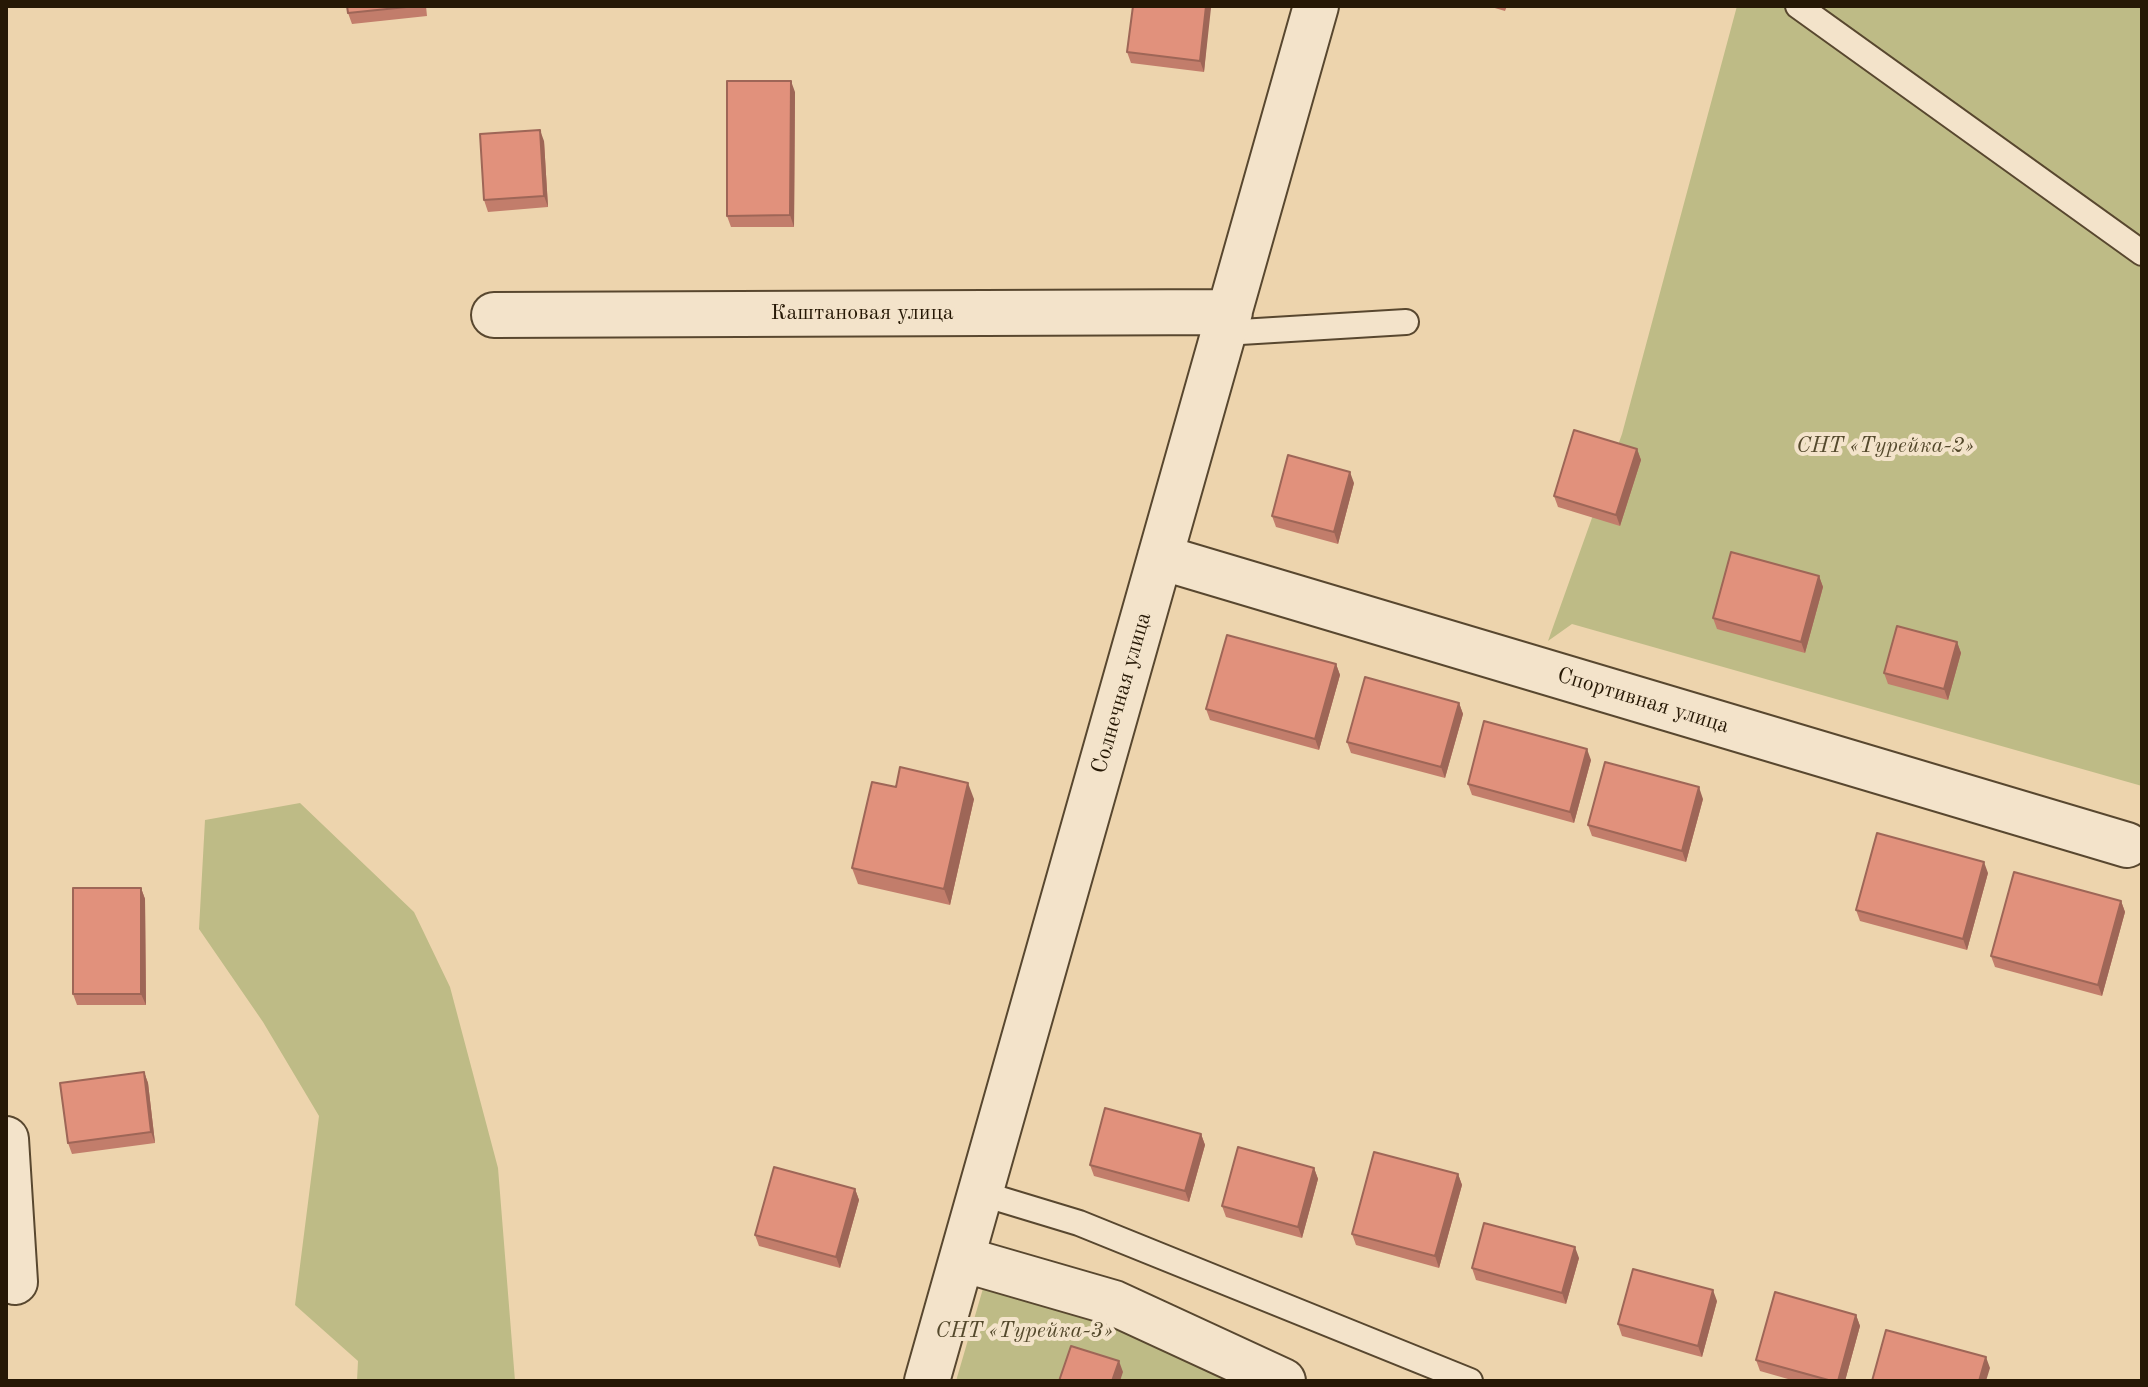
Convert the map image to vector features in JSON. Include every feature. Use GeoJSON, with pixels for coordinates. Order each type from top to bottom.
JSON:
{"type":"FeatureCollection","features":[{"type":"Feature","properties":{"kind":"street","name":"Солнечная улица"},"geometry":{"type":"LineString","coordinates":[[927,1381],[1316,6]]}},
{"type":"Feature","properties":{"kind":"street","name":"Каштановая улица"},"geometry":{"type":"LineString","coordinates":[[494,315],[1227,322]]}},
{"type":"Feature","properties":{"kind":"street","name":"Спортивная улица"},"geometry":{"type":"LineString","coordinates":[[1160,557],[2127,845]]}},
{"type":"Feature","properties":{"kind":"street"},"geometry":{"type":"LineString","coordinates":[[6,1139],[15,1282]]}},
{"type":"Feature","properties":{"kind":"street"},"geometry":{"type":"LineString","coordinates":[[962,1259],[1114,1303],[1283,1381]]}},
{"type":"Feature","properties":{"kind":"lane"},"geometry":{"type":"LineString","coordinates":[[1798,6],[2142,253]]}},
{"type":"Feature","properties":{"kind":"lane"},"geometry":{"type":"LineString","coordinates":[[1227,322],[1406,322]]}},
{"type":"Feature","properties":{"kind":"lane"},"geometry":{"type":"LineString","coordinates":[[980,1193],[1079,1223],[1470,1381]]}},
{"type":"Feature","properties":{"kind":"green space","name":"СНТ «Турейка-2»"},"geometry":{"type":"Polygon","coordinates":[[[1737,6],[2142,6],[2142,786],[1572,624],[1548,641],[1622,434],[1737,6]]]}},
{"type":"Feature","properties":{"kind":"green space"},"geometry":{"type":"Polygon","coordinates":[[[300,803],[414,912],[450,987],[498,1168],[515,1381],[357,1381],[358,1361],[295,1305],[319,1116],[263,1022],[199,929],[205,820],[300,803]]]}},
{"type":"Feature","properties":{"kind":"green space","name":"СНТ «Турейка-3»"},"geometry":{"type":"Polygon","coordinates":[[[989,1268],[1283,1381],[956,1381],[989,1268]]]}},
{"type":"Feature","properties":{"kind":"building"},"geometry":{"type":"Polygon","coordinates":[[[347,6],[416,6],[348,13],[347,6]]]}},
{"type":"Feature","properties":{"kind":"building"},"geometry":{"type":"Polygon","coordinates":[[[1133,6],[1206,6],[1200,61],[1127,52],[1133,6]]]}},
{"type":"Feature","properties":{"kind":"building"},"geometry":{"type":"Polygon","coordinates":[[[727,81],[791,81],[790,215],[727,216],[727,81]]]}},
{"type":"Feature","properties":{"kind":"building"},"geometry":{"type":"Polygon","coordinates":[[[540,130],[544,196],[484,200],[480,134],[540,130]]]}},
{"type":"Feature","properties":{"kind":"building"},"geometry":{"type":"Polygon","coordinates":[[[1574,430],[1637,449],[1616,515],[1554,496],[1574,430]]]}},
{"type":"Feature","properties":{"kind":"building"},"geometry":{"type":"Polygon","coordinates":[[[1288,455],[1350,472],[1334,532],[1272,516],[1288,455]]]}},
{"type":"Feature","properties":{"kind":"building"},"geometry":{"type":"Polygon","coordinates":[[[1731,552],[1819,576],[1801,642],[1713,618],[1731,552]]]}},
{"type":"Feature","properties":{"kind":"building"},"geometry":{"type":"Polygon","coordinates":[[[1897,626],[1957,642],[1944,689],[1884,673],[1897,626]]]}},
{"type":"Feature","properties":{"kind":"building"},"geometry":{"type":"Polygon","coordinates":[[[1227,635],[1336,664],[1315,739],[1206,709],[1227,635]]]}},
{"type":"Feature","properties":{"kind":"building"},"geometry":{"type":"Polygon","coordinates":[[[1365,677],[1459,703],[1441,767],[1347,742],[1365,677]]]}},
{"type":"Feature","properties":{"kind":"building"},"geometry":{"type":"Polygon","coordinates":[[[1484,721],[1587,749],[1570,812],[1468,784],[1484,721]]]}},
{"type":"Feature","properties":{"kind":"building"},"geometry":{"type":"Polygon","coordinates":[[[1605,762],[1699,787],[1682,851],[1588,825],[1605,762]]]}},
{"type":"Feature","properties":{"kind":"building"},"geometry":{"type":"Polygon","coordinates":[[[900,767],[968,783],[944,889],[852,868],[872,782],[896,787],[900,767]]]}},
{"type":"Feature","properties":{"kind":"building"},"geometry":{"type":"Polygon","coordinates":[[[1877,833],[1984,862],[1963,939],[1856,910],[1877,833]]]}},
{"type":"Feature","properties":{"kind":"building"},"geometry":{"type":"Polygon","coordinates":[[[2014,872],[2121,901],[2098,985],[1991,956],[2014,872]]]}},
{"type":"Feature","properties":{"kind":"building"},"geometry":{"type":"Polygon","coordinates":[[[73,888],[141,888],[141,994],[73,994],[73,888]]]}},
{"type":"Feature","properties":{"kind":"building"},"geometry":{"type":"Polygon","coordinates":[[[144,1072],[151,1132],[68,1143],[60,1083],[144,1072]]]}},
{"type":"Feature","properties":{"kind":"building"},"geometry":{"type":"Polygon","coordinates":[[[1105,1108],[1201,1134],[1185,1191],[1090,1165],[1105,1108]]]}},
{"type":"Feature","properties":{"kind":"building"},"geometry":{"type":"Polygon","coordinates":[[[1238,1147],[1314,1168],[1298,1227],[1222,1206],[1238,1147]]]}},
{"type":"Feature","properties":{"kind":"building"},"geometry":{"type":"Polygon","coordinates":[[[1374,1152],[1458,1174],[1435,1256],[1352,1234],[1374,1152]]]}},
{"type":"Feature","properties":{"kind":"building"},"geometry":{"type":"Polygon","coordinates":[[[774,1167],[855,1189],[836,1257],[755,1235],[774,1167]]]}},
{"type":"Feature","properties":{"kind":"building"},"geometry":{"type":"Polygon","coordinates":[[[1484,1223],[1575,1247],[1562,1293],[1472,1268],[1484,1223]]]}},
{"type":"Feature","properties":{"kind":"building"},"geometry":{"type":"Polygon","coordinates":[[[1633,1269],[1713,1290],[1698,1346],[1618,1324],[1633,1269]]]}},
{"type":"Feature","properties":{"kind":"building"},"geometry":{"type":"Polygon","coordinates":[[[1775,1292],[1856,1315],[1838,1381],[1756,1360],[1775,1292]]]}},
{"type":"Feature","properties":{"kind":"building"},"geometry":{"type":"Polygon","coordinates":[[[1886,1330],[1986,1357],[1979,1381],[1872,1381],[1886,1330]]]}},
{"type":"Feature","properties":{"kind":"building"},"geometry":{"type":"Polygon","coordinates":[[[1071,1346],[1119,1361],[1112,1381],[1059,1381],[1071,1346]]]}}]}
